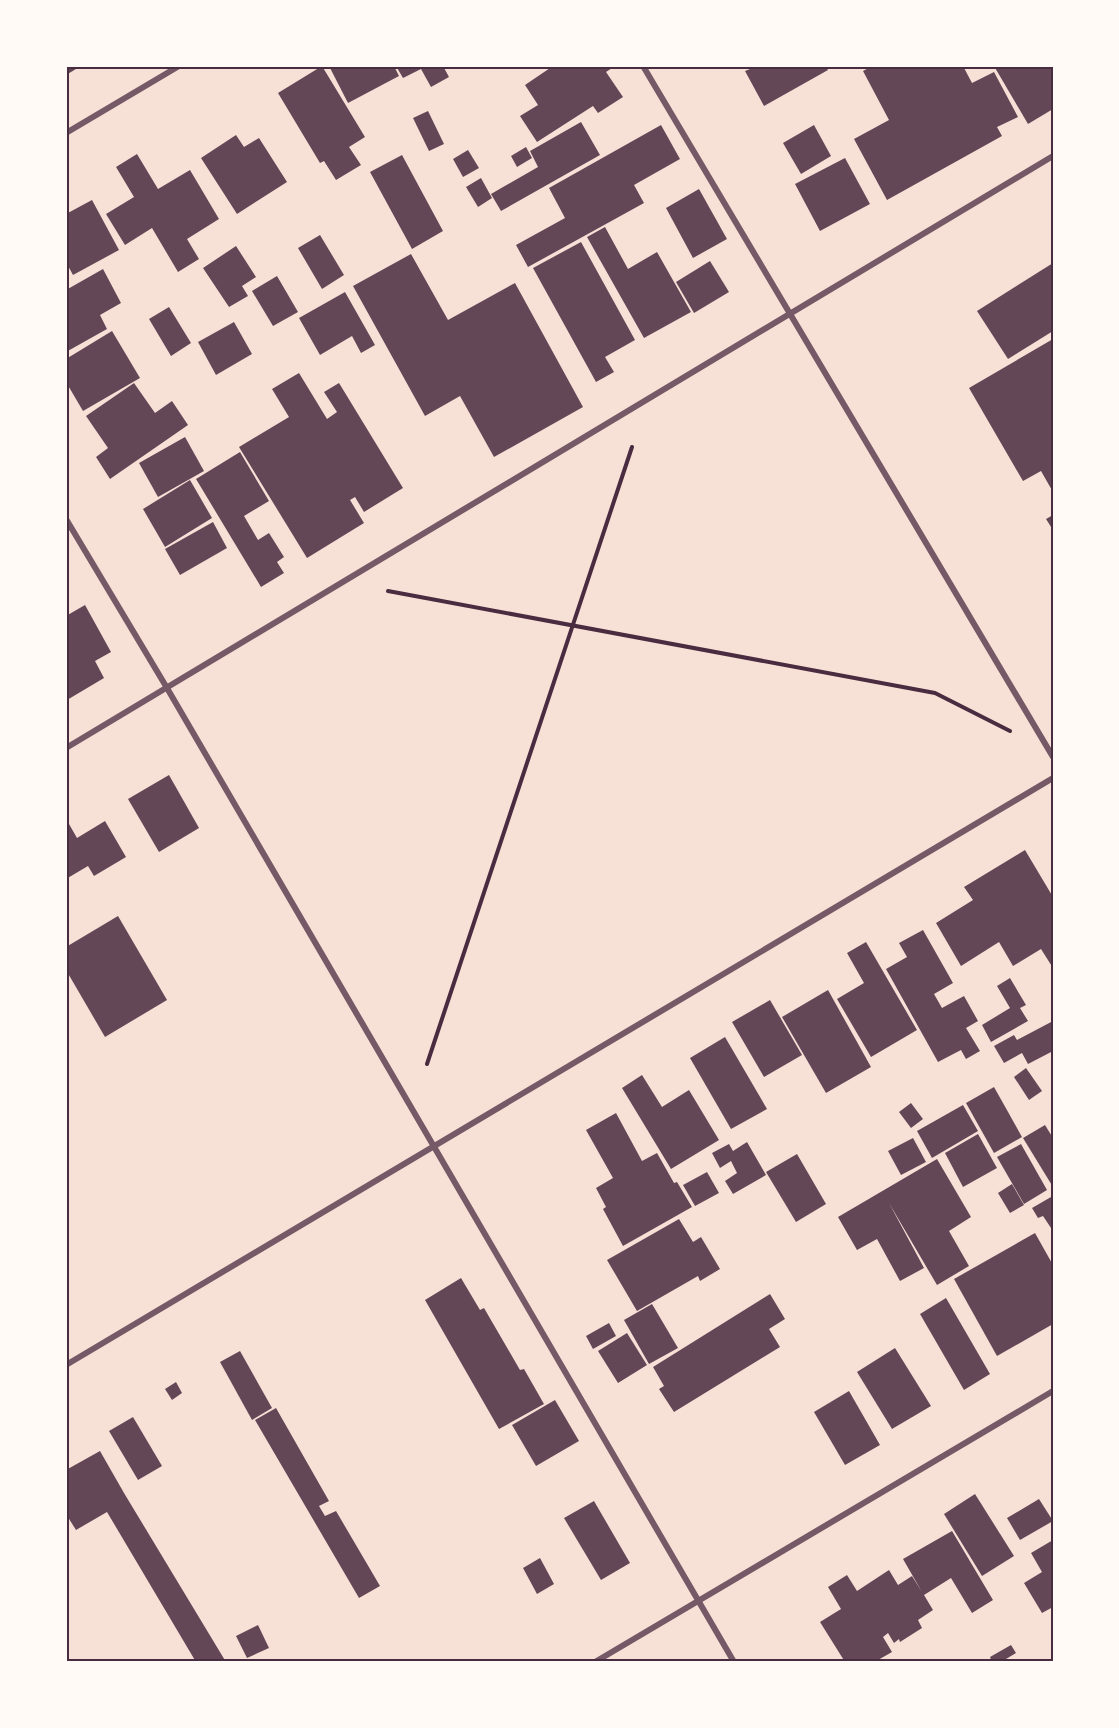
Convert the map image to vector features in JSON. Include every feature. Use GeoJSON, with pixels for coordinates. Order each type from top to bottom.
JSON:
{"type":"FeatureCollection","features":[{"type":"Feature","properties":{"kind":"street"},"geometry":{"type":"LineString","coordinates":[[66,133],[179,66]]}},
{"type":"Feature","properties":{"kind":"street"},"geometry":{"type":"LineString","coordinates":[[643,66],[1053,757]]}},
{"type":"Feature","properties":{"kind":"street"},"geometry":{"type":"LineString","coordinates":[[66,748],[1053,156]]}},
{"type":"Feature","properties":{"kind":"street"},"geometry":{"type":"LineString","coordinates":[[66,519],[167,688],[734,1662]]}},
{"type":"Feature","properties":{"kind":"street"},"geometry":{"type":"LineString","coordinates":[[66,1365],[1053,778]]}},
{"type":"Feature","properties":{"kind":"street"},"geometry":{"type":"LineString","coordinates":[[595,1662],[1053,1391]]}},
{"type":"Feature","properties":{"kind":"path"},"geometry":{"type":"LineString","coordinates":[[427,1064],[632,447]]}},
{"type":"Feature","properties":{"kind":"path"},"geometry":{"type":"LineString","coordinates":[[388,591],[935,693],[1014,734]]}},
{"type":"Feature","properties":{"kind":"building"},"geometry":{"type":"Polygon","coordinates":[[[66,66],[81,66],[66,75],[66,66]]]}},
{"type":"Feature","properties":{"kind":"building"},"geometry":{"type":"Polygon","coordinates":[[[322,66],[365,137],[349,147],[361,165],[336,180],[324,161],[320,163],[278,93],[322,66]]]}},
{"type":"Feature","properties":{"kind":"building"},"geometry":{"type":"Polygon","coordinates":[[[329,66],[394,66],[399,76],[348,103],[329,66]]]}},
{"type":"Feature","properties":{"kind":"building"},"geometry":{"type":"Polygon","coordinates":[[[396,66],[443,66],[449,77],[431,87],[421,69],[403,78],[396,66]]]}},
{"type":"Feature","properties":{"kind":"building"},"geometry":{"type":"Polygon","coordinates":[[[553,66],[615,66],[606,72],[623,97],[598,113],[593,106],[537,142],[520,116],[538,105],[525,85],[553,66]]]}},
{"type":"Feature","properties":{"kind":"building"},"geometry":{"type":"Polygon","coordinates":[[[748,66],[826,66],[828,70],[764,106],[745,71],[750,69],[748,66]]]}},
{"type":"Feature","properties":{"kind":"building"},"geometry":{"type":"Polygon","coordinates":[[[872,66],[963,66],[972,83],[994,72],[1018,117],[997,127],[1002,136],[887,200],[854,139],[889,120],[863,71],[872,66]]]}},
{"type":"Feature","properties":{"kind":"building"},"geometry":{"type":"Polygon","coordinates":[[[994,66],[1053,66],[1053,109],[1028,124],[994,66]]]}},
{"type":"Feature","properties":{"kind":"building"},"geometry":{"type":"Polygon","coordinates":[[[428,111],[444,144],[429,151],[413,118],[428,111]]]}},
{"type":"Feature","properties":{"kind":"building"},"geometry":{"type":"Polygon","coordinates":[[[581,122],[600,155],[501,211],[491,194],[538,167],[530,151],[581,122]]]}},
{"type":"Feature","properties":{"kind":"building"},"geometry":{"type":"Polygon","coordinates":[[[661,125],[680,159],[634,185],[644,203],[528,267],[516,245],[565,218],[549,188],[661,125]]]}},
{"type":"Feature","properties":{"kind":"building"},"geometry":{"type":"Polygon","coordinates":[[[814,125],[831,156],[801,174],[783,143],[814,125]]]}},
{"type":"Feature","properties":{"kind":"building"},"geometry":{"type":"Polygon","coordinates":[[[236,135],[244,147],[259,138],[287,182],[237,214],[201,158],[236,135]]]}},
{"type":"Feature","properties":{"kind":"building"},"geometry":{"type":"Polygon","coordinates":[[[526,147],[532,158],[517,167],[511,156],[526,147]]]}},
{"type":"Feature","properties":{"kind":"building"},"geometry":{"type":"Polygon","coordinates":[[[468,150],[479,168],[463,177],[453,159],[468,150]]]}},
{"type":"Feature","properties":{"kind":"building"},"geometry":{"type":"Polygon","coordinates":[[[137,154],[158,189],[190,170],[219,219],[187,239],[199,259],[178,272],[152,228],[125,245],[106,214],[134,197],[116,167],[137,154]]]}},
{"type":"Feature","properties":{"kind":"building"},"geometry":{"type":"Polygon","coordinates":[[[402,155],[443,231],[412,249],[370,172],[402,155]]]}},
{"type":"Feature","properties":{"kind":"building"},"geometry":{"type":"Polygon","coordinates":[[[845,158],[870,204],[820,231],[795,184],[845,158]]]}},
{"type":"Feature","properties":{"kind":"building"},"geometry":{"type":"Polygon","coordinates":[[[481,178],[492,198],[478,207],[466,187],[481,178]]]}},
{"type":"Feature","properties":{"kind":"building"},"geometry":{"type":"Polygon","coordinates":[[[699,189],[727,239],[693,258],[666,208],[699,189]]]}},
{"type":"Feature","properties":{"kind":"building"},"geometry":{"type":"Polygon","coordinates":[[[92,200],[119,250],[73,275],[66,262],[66,214],[92,200]]]}},
{"type":"Feature","properties":{"kind":"building"},"geometry":{"type":"Polygon","coordinates":[[[605,227],[628,269],[657,252],[691,312],[644,338],[587,237],[605,227]]]}},
{"type":"Feature","properties":{"kind":"building"},"geometry":{"type":"Polygon","coordinates":[[[320,235],[344,275],[322,289],[298,248],[320,235]]]}},
{"type":"Feature","properties":{"kind":"building"},"geometry":{"type":"Polygon","coordinates":[[[581,242],[635,340],[605,357],[614,372],[596,382],[533,268],[581,242]]]}},
{"type":"Feature","properties":{"kind":"building"},"geometry":{"type":"Polygon","coordinates":[[[236,246],[256,277],[242,286],[248,296],[229,307],[203,268],[236,246]]]}},
{"type":"Feature","properties":{"kind":"building"},"geometry":{"type":"Polygon","coordinates":[[[411,254],[448,320],[515,283],[583,407],[494,457],[460,396],[425,416],[353,286],[411,254]]]}},
{"type":"Feature","properties":{"kind":"building"},"geometry":{"type":"Polygon","coordinates":[[[710,261],[729,292],[694,313],[676,282],[710,261]]]}},
{"type":"Feature","properties":{"kind":"building"},"geometry":{"type":"Polygon","coordinates":[[[1053,263],[1053,331],[1008,359],[977,311],[1053,263]]]}},
{"type":"Feature","properties":{"kind":"building"},"geometry":{"type":"Polygon","coordinates":[[[103,269],[121,303],[100,315],[107,329],[66,352],[66,290],[103,269]]]}},
{"type":"Feature","properties":{"kind":"building"},"geometry":{"type":"Polygon","coordinates":[[[277,276],[298,312],[273,326],[252,291],[277,276]]]}},
{"type":"Feature","properties":{"kind":"building"},"geometry":{"type":"Polygon","coordinates":[[[345,292],[375,345],[361,353],[352,336],[320,355],[299,318],[345,292]]]}},
{"type":"Feature","properties":{"kind":"building"},"geometry":{"type":"Polygon","coordinates":[[[169,307],[191,343],[171,356],[149,319],[169,307]]]}},
{"type":"Feature","properties":{"kind":"building"},"geometry":{"type":"Polygon","coordinates":[[[234,322],[252,354],[216,375],[198,342],[234,322]]]}},
{"type":"Feature","properties":{"kind":"building"},"geometry":{"type":"Polygon","coordinates":[[[112,331],[140,378],[83,411],[66,382],[66,359],[112,331]]]}},
{"type":"Feature","properties":{"kind":"building"},"geometry":{"type":"Polygon","coordinates":[[[1053,339],[1053,492],[1041,471],[1023,481],[969,388],[1053,339]]]}},
{"type":"Feature","properties":{"kind":"building"},"geometry":{"type":"Polygon","coordinates":[[[299,373],[327,419],[337,412],[324,392],[339,383],[403,488],[364,512],[355,497],[350,500],[364,523],[307,558],[239,447],[289,417],[272,389],[299,373]]]}},
{"type":"Feature","properties":{"kind":"building"},"geometry":{"type":"Polygon","coordinates":[[[134,383],[155,413],[172,401],[188,425],[110,479],[96,457],[108,448],[86,416],[134,383]]]}},
{"type":"Feature","properties":{"kind":"building"},"geometry":{"type":"Polygon","coordinates":[[[185,437],[204,471],[158,497],[139,463],[185,437]]]}},
{"type":"Feature","properties":{"kind":"building"},"geometry":{"type":"Polygon","coordinates":[[[240,452],[269,501],[244,516],[258,540],[269,533],[284,557],[277,562],[284,573],[261,587],[196,479],[240,452]]]}},
{"type":"Feature","properties":{"kind":"building"},"geometry":{"type":"Polygon","coordinates":[[[190,480],[212,518],[165,547],[143,509],[190,480]]]}},
{"type":"Feature","properties":{"kind":"building"},"geometry":{"type":"Polygon","coordinates":[[[1053,515],[1053,530],[1046,519],[1053,515]]]}},
{"type":"Feature","properties":{"kind":"building"},"geometry":{"type":"Polygon","coordinates":[[[213,522],[227,548],[180,575],[165,549],[213,522]]]}},
{"type":"Feature","properties":{"kind":"building"},"geometry":{"type":"Polygon","coordinates":[[[85,605],[111,652],[95,661],[104,678],[67,700],[66,624],[69,623],[66,616],[85,605]]]}},
{"type":"Feature","properties":{"kind":"building"},"geometry":{"type":"Polygon","coordinates":[[[169,775],[199,828],[159,852],[128,799],[169,775]]]}},
{"type":"Feature","properties":{"kind":"building"},"geometry":{"type":"Polygon","coordinates":[[[105,821],[126,857],[94,876],[88,866],[66,879],[66,826],[69,824],[77,838],[105,821]]]}},
{"type":"Feature","properties":{"kind":"building"},"geometry":{"type":"Polygon","coordinates":[[[1025,850],[1053,897],[1053,968],[1041,949],[1013,966],[999,942],[961,966],[936,923],[973,900],[964,887],[1025,850]]]}},
{"type":"Feature","properties":{"kind":"building"},"geometry":{"type":"Polygon","coordinates":[[[118,916],[167,1000],[105,1037],[66,970],[66,947],[118,916]]]}},
{"type":"Feature","properties":{"kind":"building"},"geometry":{"type":"Polygon","coordinates":[[[923,930],[953,983],[934,994],[942,1008],[964,996],[978,1021],[966,1028],[980,1051],[966,1059],[961,1050],[938,1062],[886,969],[907,957],[899,943],[923,930]]]}},
{"type":"Feature","properties":{"kind":"building"},"geometry":{"type":"Polygon","coordinates":[[[866,942],[917,1030],[871,1057],[837,999],[864,983],[847,953],[866,942]]]}},
{"type":"Feature","properties":{"kind":"building"},"geometry":{"type":"Polygon","coordinates":[[[1010,978],[1026,1005],[1020,1008],[1028,1021],[991,1042],[982,1025],[1010,1008],[997,986],[1010,978]]]}},
{"type":"Feature","properties":{"kind":"building"},"geometry":{"type":"Polygon","coordinates":[[[828,990],[871,1067],[826,1093],[782,1017],[828,990]]]}},
{"type":"Feature","properties":{"kind":"building"},"geometry":{"type":"Polygon","coordinates":[[[770,1000],[802,1055],[764,1077],[732,1022],[770,1000]]]}},
{"type":"Feature","properties":{"kind":"building"},"geometry":{"type":"Polygon","coordinates":[[[1053,1021],[1053,1051],[1028,1064],[1022,1053],[1004,1063],[994,1046],[1014,1035],[1017,1040],[1053,1021]]]}},
{"type":"Feature","properties":{"kind":"building"},"geometry":{"type":"Polygon","coordinates":[[[725,1037],[767,1109],[731,1129],[690,1058],[725,1037]]]}},
{"type":"Feature","properties":{"kind":"building"},"geometry":{"type":"Polygon","coordinates":[[[1026,1068],[1042,1091],[1029,1100],[1014,1077],[1026,1068]]]}},
{"type":"Feature","properties":{"kind":"building"},"geometry":{"type":"Polygon","coordinates":[[[642,1075],[662,1107],[689,1090],[719,1140],[671,1169],[622,1088],[642,1075]]]}},
{"type":"Feature","properties":{"kind":"building"},"geometry":{"type":"Polygon","coordinates":[[[994,1087],[1022,1137],[994,1153],[966,1103],[994,1087]]]}},
{"type":"Feature","properties":{"kind":"building"},"geometry":{"type":"Polygon","coordinates":[[[911,1103],[923,1119],[911,1128],[899,1112],[911,1103]]]}},
{"type":"Feature","properties":{"kind":"building"},"geometry":{"type":"Polygon","coordinates":[[[963,1105],[978,1131],[932,1158],[917,1131],[963,1105]]]}},
{"type":"Feature","properties":{"kind":"building"},"geometry":{"type":"Polygon","coordinates":[[[616,1113],[642,1161],[657,1153],[674,1183],[677,1182],[692,1207],[623,1246],[603,1209],[606,1207],[596,1188],[613,1178],[586,1130],[616,1113]]]}},
{"type":"Feature","properties":{"kind":"building"},"geometry":{"type":"Polygon","coordinates":[[[1045,1125],[1053,1138],[1053,1187],[1023,1138],[1045,1125]]]}},
{"type":"Feature","properties":{"kind":"building"},"geometry":{"type":"Polygon","coordinates":[[[978,1134],[997,1168],[963,1187],[945,1153],[978,1134]]]}},
{"type":"Feature","properties":{"kind":"building"},"geometry":{"type":"Polygon","coordinates":[[[913,1138],[926,1162],[901,1175],[888,1151],[913,1138]]]}},
{"type":"Feature","properties":{"kind":"building"},"geometry":{"type":"Polygon","coordinates":[[[747,1142],[766,1175],[733,1194],[725,1181],[737,1173],[731,1161],[720,1168],[712,1153],[729,1144],[733,1151],[747,1142]]]}},
{"type":"Feature","properties":{"kind":"building"},"geometry":{"type":"Polygon","coordinates":[[[1021,1144],[1047,1190],[1024,1204],[997,1157],[1021,1144]]]}},
{"type":"Feature","properties":{"kind":"building"},"geometry":{"type":"Polygon","coordinates":[[[797,1154],[826,1204],[796,1222],[766,1172],[797,1154]]]}},
{"type":"Feature","properties":{"kind":"building"},"geometry":{"type":"Polygon","coordinates":[[[937,1159],[971,1217],[949,1231],[969,1266],[937,1285],[889,1203],[924,1268],[900,1281],[877,1239],[857,1250],[838,1217],[937,1159]]]}},
{"type":"Feature","properties":{"kind":"building"},"geometry":{"type":"Polygon","coordinates":[[[707,1172],[719,1193],[695,1206],[683,1185],[707,1172]]]}},
{"type":"Feature","properties":{"kind":"building"},"geometry":{"type":"Polygon","coordinates":[[[1012,1184],[1024,1205],[1010,1213],[998,1193],[1012,1184]]]}},
{"type":"Feature","properties":{"kind":"building"},"geometry":{"type":"Polygon","coordinates":[[[1051,1197],[1053,1231],[1043,1216],[1038,1218],[1032,1208],[1051,1197]]]}},
{"type":"Feature","properties":{"kind":"building"},"geometry":{"type":"Polygon","coordinates":[[[679,1219],[693,1242],[701,1237],[720,1269],[700,1281],[698,1276],[637,1311],[607,1260],[679,1219]]]}},
{"type":"Feature","properties":{"kind":"building"},"geometry":{"type":"Polygon","coordinates":[[[1035,1233],[1053,1265],[1053,1324],[997,1356],[954,1279],[1035,1233]]]}},
{"type":"Feature","properties":{"kind":"building"},"geometry":{"type":"Polygon","coordinates":[[[461,1278],[480,1310],[484,1308],[520,1370],[524,1369],[544,1404],[499,1429],[425,1300],[461,1278]]]}},
{"type":"Feature","properties":{"kind":"building"},"geometry":{"type":"Polygon","coordinates":[[[770,1294],[785,1319],[769,1329],[780,1347],[674,1412],[659,1389],[664,1386],[653,1367],[770,1294]]]}},
{"type":"Feature","properties":{"kind":"building"},"geometry":{"type":"Polygon","coordinates":[[[946,1298],[990,1374],[964,1390],[920,1314],[946,1298]]]}},
{"type":"Feature","properties":{"kind":"building"},"geometry":{"type":"Polygon","coordinates":[[[652,1304],[678,1348],[649,1364],[624,1320],[652,1304]]]}},
{"type":"Feature","properties":{"kind":"building"},"geometry":{"type":"Polygon","coordinates":[[[609,1323],[616,1336],[593,1349],[586,1336],[609,1323]]]}},
{"type":"Feature","properties":{"kind":"building"},"geometry":{"type":"Polygon","coordinates":[[[627,1333],[647,1365],[618,1383],[598,1351],[627,1333]]]}},
{"type":"Feature","properties":{"kind":"building"},"geometry":{"type":"Polygon","coordinates":[[[895,1348],[931,1406],[892,1429],[857,1372],[895,1348]]]}},
{"type":"Feature","properties":{"kind":"building"},"geometry":{"type":"Polygon","coordinates":[[[240,1351],[272,1408],[252,1420],[220,1362],[240,1351]]]}},
{"type":"Feature","properties":{"kind":"building"},"geometry":{"type":"Polygon","coordinates":[[[176,1382],[182,1393],[172,1400],[165,1389],[176,1382]]]}},
{"type":"Feature","properties":{"kind":"building"},"geometry":{"type":"Polygon","coordinates":[[[849,1391],[880,1445],[845,1465],[814,1412],[849,1391]]]}},
{"type":"Feature","properties":{"kind":"building"},"geometry":{"type":"Polygon","coordinates":[[[555,1400],[579,1441],[536,1466],[512,1425],[555,1400]]]}},
{"type":"Feature","properties":{"kind":"building"},"geometry":{"type":"Polygon","coordinates":[[[276,1408],[329,1501],[319,1506],[325,1516],[336,1511],[380,1586],[359,1598],[255,1420],[276,1408]]]}},
{"type":"Feature","properties":{"kind":"building"},"geometry":{"type":"Polygon","coordinates":[[[133,1417],[162,1466],[138,1480],[109,1431],[133,1417]]]}},
{"type":"Feature","properties":{"kind":"building"},"geometry":{"type":"Polygon","coordinates":[[[100,1451],[226,1662],[196,1662],[107,1512],[76,1530],[66,1514],[66,1470],[100,1451]]]}},
{"type":"Feature","properties":{"kind":"building"},"geometry":{"type":"Polygon","coordinates":[[[975,1494],[1014,1556],[982,1576],[944,1514],[975,1494]]]}},
{"type":"Feature","properties":{"kind":"building"},"geometry":{"type":"Polygon","coordinates":[[[1039,1499],[1053,1521],[1020,1540],[1007,1518],[1039,1499]]]}},
{"type":"Feature","properties":{"kind":"building"},"geometry":{"type":"Polygon","coordinates":[[[594,1501],[630,1563],[601,1580],[564,1518],[594,1501]]]}},
{"type":"Feature","properties":{"kind":"building"},"geometry":{"type":"Polygon","coordinates":[[[952,1531],[993,1600],[972,1613],[951,1578],[924,1595],[933,1610],[918,1620],[922,1628],[900,1642],[899,1639],[894,1643],[888,1633],[883,1637],[892,1652],[878,1660],[879,1662],[845,1662],[820,1622],[841,1609],[828,1587],[847,1575],[857,1591],[889,1570],[898,1585],[912,1576],[922,1592],[903,1559],[952,1531]]]}},
{"type":"Feature","properties":{"kind":"building"},"geometry":{"type":"Polygon","coordinates":[[[1053,1540],[1053,1607],[1042,1613],[1024,1583],[1042,1572],[1031,1553],[1053,1540]]]}},
{"type":"Feature","properties":{"kind":"building"},"geometry":{"type":"Polygon","coordinates":[[[540,1558],[554,1584],[537,1594],[523,1568],[540,1558]]]}},
{"type":"Feature","properties":{"kind":"building"},"geometry":{"type":"Polygon","coordinates":[[[258,1625],[269,1648],[247,1658],[236,1636],[258,1625]]]}},
{"type":"Feature","properties":{"kind":"building"},"geometry":{"type":"Polygon","coordinates":[[[1011,1645],[1016,1653],[1001,1662],[992,1662],[990,1657],[1011,1645]]]}}]}
